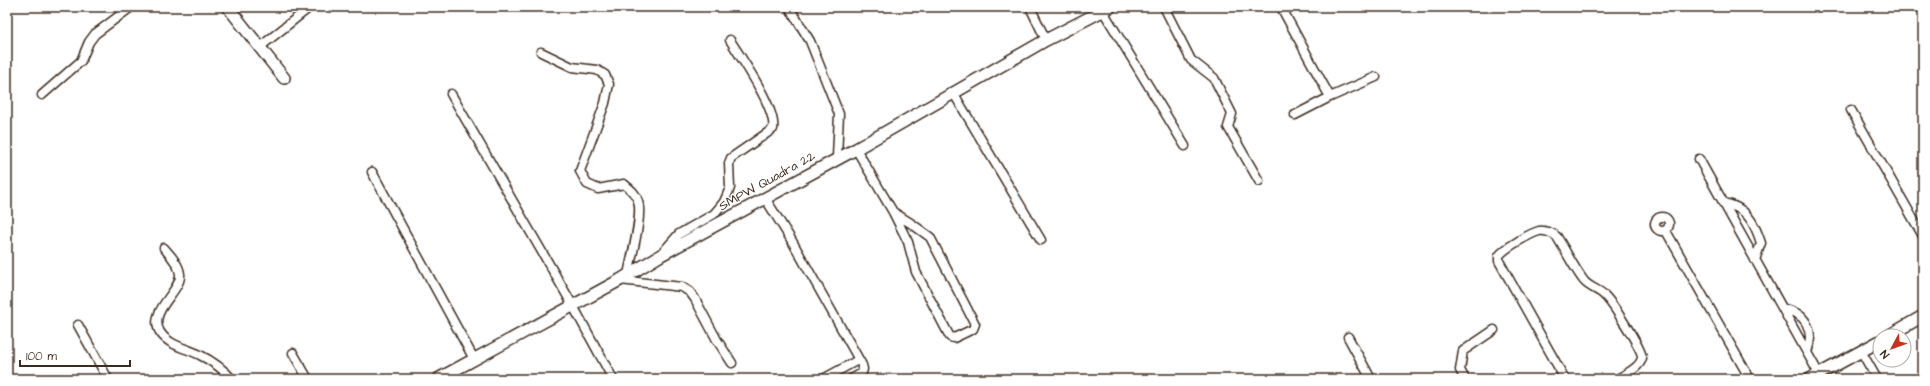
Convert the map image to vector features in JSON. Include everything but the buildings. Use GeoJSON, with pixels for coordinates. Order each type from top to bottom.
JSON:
{"type":"FeatureCollection","features":[{"type":"Feature","properties":{"kind":"street"},"geometry":{"type":"LineString","coordinates":[[42,95],[78,64],[83,57],[89,42],[95,34],[132,7]]}},
{"type":"Feature","properties":{"kind":"street"},"geometry":{"type":"LineString","coordinates":[[228,7],[284,78]]}},
{"type":"Feature","properties":{"kind":"street"},"geometry":{"type":"LineString","coordinates":[[260,47],[310,7]]}},
{"type":"Feature","properties":{"kind":"street"},"geometry":{"type":"LineString","coordinates":[[789,7],[810,41],[839,114],[837,158]]}},
{"type":"Feature","properties":{"kind":"street"},"geometry":{"type":"LineString","coordinates":[[1030,7],[1046,40]]}},
{"type":"Feature","properties":{"kind":"street"},"geometry":{"type":"LineString","coordinates":[[1164,7],[1191,60],[1214,78],[1232,114],[1228,127],[1258,181]]}},
{"type":"Feature","properties":{"kind":"street"},"geometry":{"type":"LineString","coordinates":[[1281,7],[1330,97]]}},
{"type":"Feature","properties":{"kind":"street"},"geometry":{"type":"LineString","coordinates":[[1106,9],[1184,146]]}},
{"type":"Feature","properties":{"kind":"street","name":"SMPW Quadra 22"},"geometry":{"type":"LineString","coordinates":[[438,379],[572,304],[624,278],[661,255],[837,158],[856,149],[1046,40],[1106,9]]}},
{"type":"Feature","properties":{"kind":"street"},"geometry":{"type":"LineString","coordinates":[[661,255],[679,234],[714,214],[724,202],[730,188],[729,163],[731,158],[773,129],[774,124],[765,98],[730,40]]}},
{"type":"Feature","properties":{"kind":"street"},"geometry":{"type":"LineString","coordinates":[[541,52],[572,67],[597,70],[605,75],[609,84],[605,103],[580,170],[587,184],[598,189],[624,184],[634,192],[639,202],[638,224],[624,278],[682,287],[690,292],[717,340],[732,363]]}},
{"type":"Feature","properties":{"kind":"street"},"geometry":{"type":"LineString","coordinates":[[1295,115],[1330,97],[1376,77]]}},
{"type":"Feature","properties":{"kind":"street"},"geometry":{"type":"LineString","coordinates":[[451,94],[572,304],[613,379]]}},
{"type":"Feature","properties":{"kind":"street"},"geometry":{"type":"LineString","coordinates":[[954,94],[1041,240]]}},
{"type":"Feature","properties":{"kind":"street"},"geometry":{"type":"LineString","coordinates":[[1851,110],[1923,236]]}},
{"type":"Feature","properties":{"kind":"street"},"geometry":{"type":"LineString","coordinates":[[856,149],[893,212],[908,242],[916,272],[950,337],[954,338],[973,329],[975,324],[930,237],[893,212]]}},
{"type":"Feature","properties":{"kind":"street"},"geometry":{"type":"LineString","coordinates":[[1699,158],[1807,352],[1814,377],[1872,345]]}},
{"type":"Feature","properties":{"kind":"street"},"geometry":{"type":"LineString","coordinates":[[372,172],[474,359]]}},
{"type":"Feature","properties":{"kind":"street"},"geometry":{"type":"LineString","coordinates":[[765,198],[792,241],[858,360],[863,370],[862,373],[853,378],[847,366]]}},
{"type":"Feature","properties":{"kind":"street"},"geometry":{"type":"LineString","coordinates":[[1724,203],[1740,208],[1746,213],[1756,231],[1761,243],[1755,260]]}},
{"type":"Feature","properties":{"kind":"street"},"geometry":{"type":"LineString","coordinates":[[1565,379],[1499,261],[1499,256],[1504,250],[1539,231],[1550,232],[1557,237],[1583,280],[1592,289],[1605,295],[1638,346],[1642,358],[1640,363],[1632,370],[1616,379]]}},
{"type":"Feature","properties":{"kind":"street"},"geometry":{"type":"LineString","coordinates":[[1666,231],[1750,379]]}},
{"type":"Feature","properties":{"kind":"street"},"geometry":{"type":"LineString","coordinates":[[164,248],[178,266],[180,275],[177,284],[164,304],[158,319],[160,332],[169,342],[199,354],[217,365],[232,379]]}},
{"type":"Feature","properties":{"kind":"street"},"geometry":{"type":"LineString","coordinates":[[1783,309],[1798,313],[1806,324],[1811,338],[1807,352]]}},
{"type":"Feature","properties":{"kind":"street"},"geometry":{"type":"LineString","coordinates":[[1902,328],[1923,316]]}},
{"type":"Feature","properties":{"kind":"street"},"geometry":{"type":"LineString","coordinates":[[78,326],[108,379]]}},
{"type":"Feature","properties":{"kind":"street"},"geometry":{"type":"LineString","coordinates":[[1465,379],[1460,370],[1463,351],[1494,330]]}},
{"type":"Feature","properties":{"kind":"street"},"geometry":{"type":"LineString","coordinates":[[1348,337],[1371,379]]}},
{"type":"Feature","properties":{"kind":"street"},"geometry":{"type":"LineString","coordinates":[[1861,351],[1877,379]]}},
{"type":"Feature","properties":{"kind":"street"},"geometry":{"type":"LineString","coordinates":[[293,353],[308,379]]}},
{"type":"Feature","properties":{"kind":"street"},"geometry":{"type":"LineString","coordinates":[[823,379],[858,360]]}}]}
